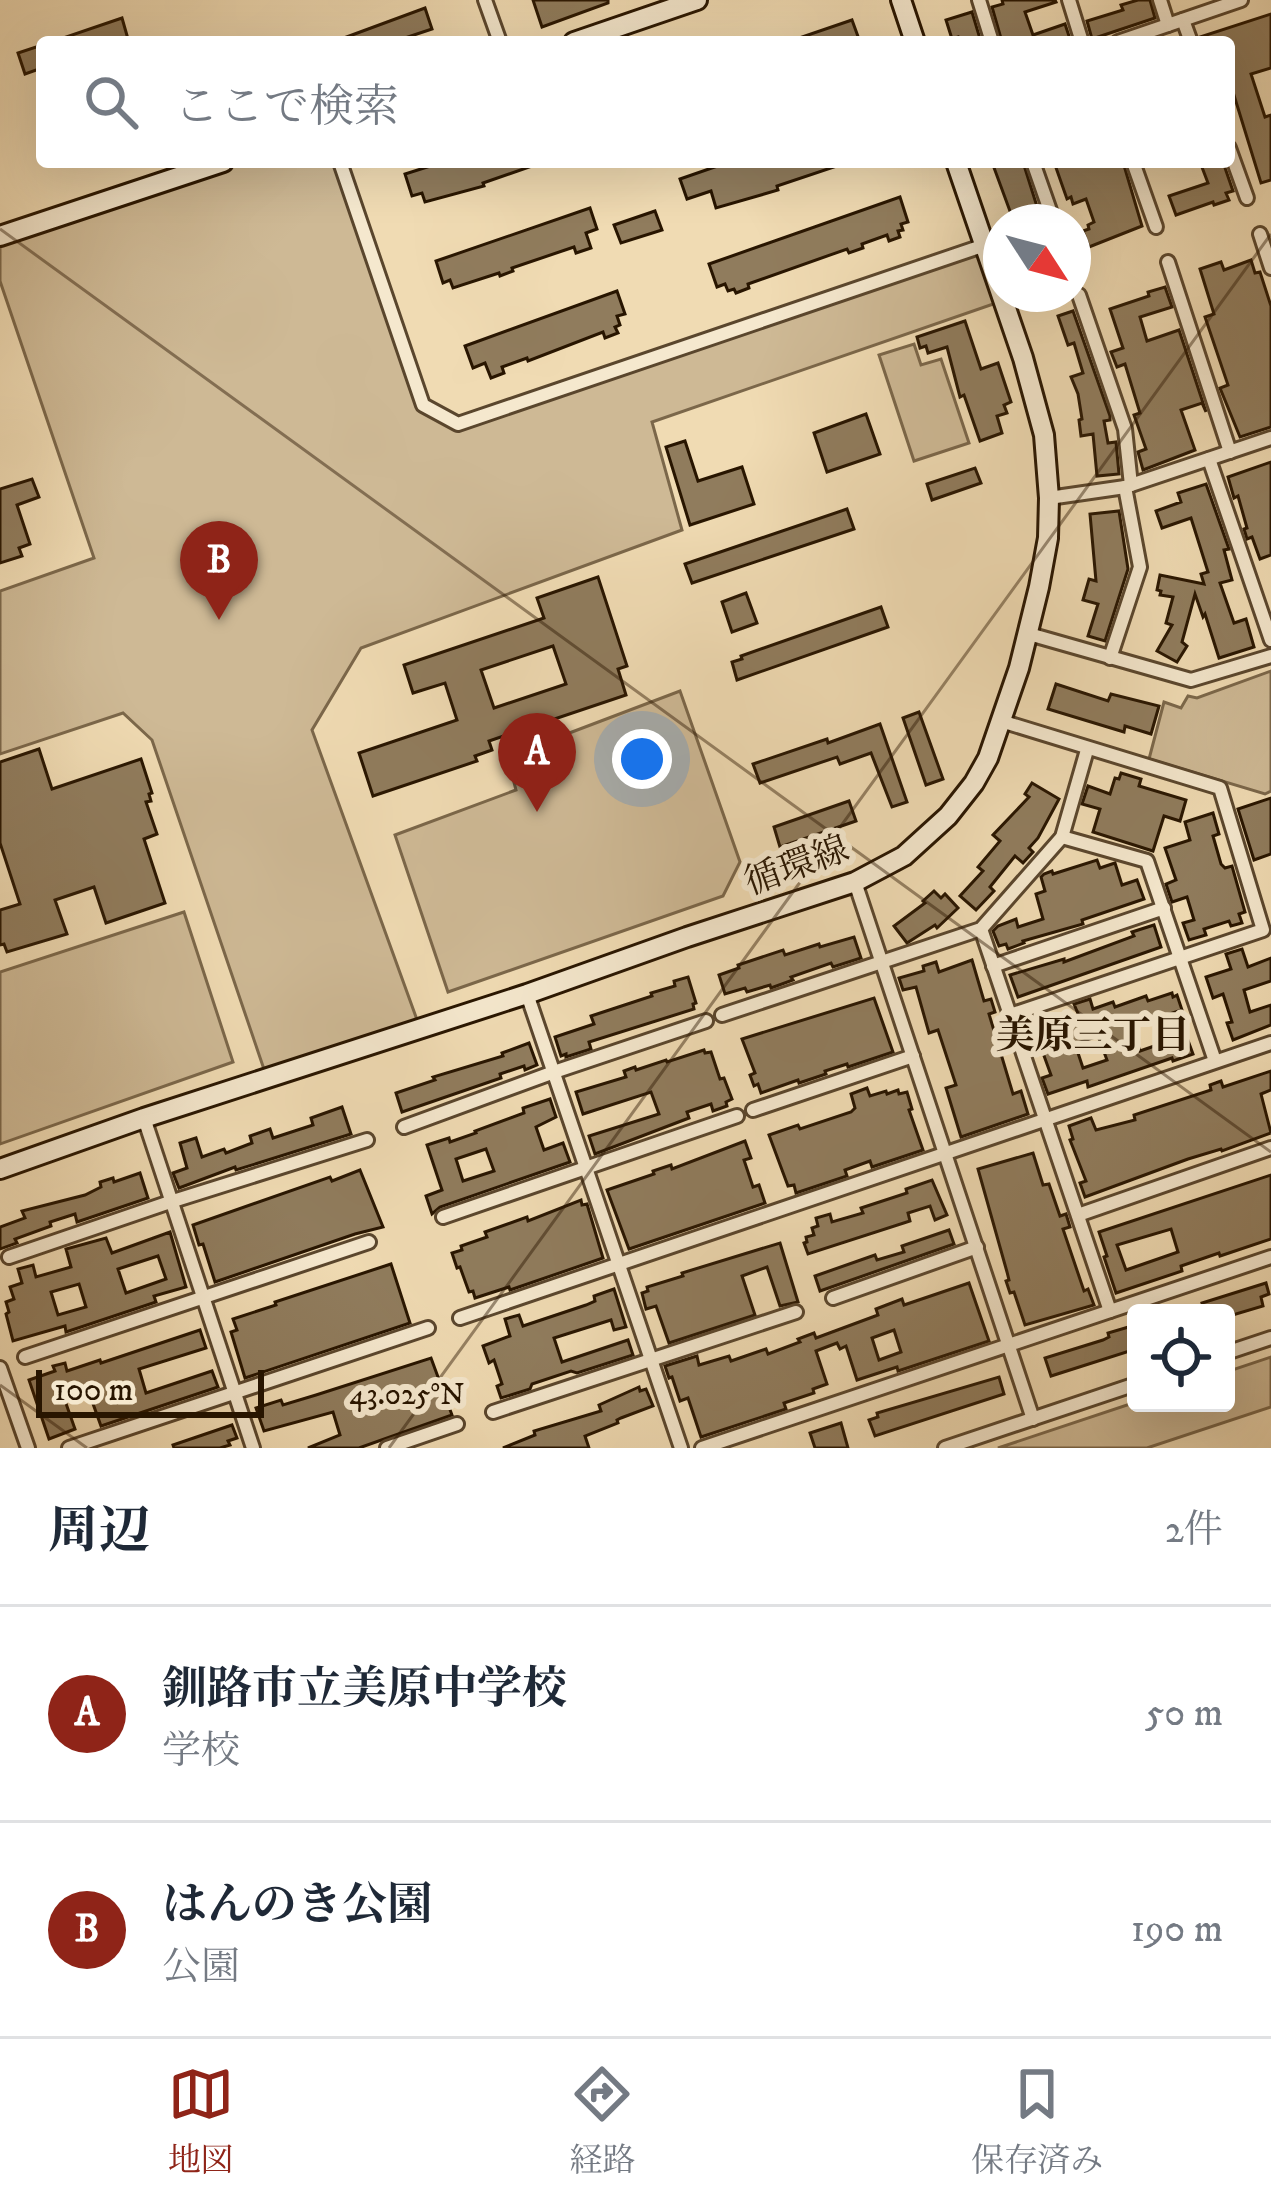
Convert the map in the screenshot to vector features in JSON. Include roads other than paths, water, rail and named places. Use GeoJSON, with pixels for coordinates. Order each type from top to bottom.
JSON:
{"type":"FeatureCollection","features":[{"type":"Feature","properties":{"kind":"street"},"geometry":{"type":"LineString","coordinates":[[485,0],[498,36]]}},
{"type":"Feature","properties":{"kind":"street"},"geometry":{"type":"LineString","coordinates":[[592,36],[697,0]]}},
{"type":"Feature","properties":{"kind":"street"},"geometry":{"type":"LineString","coordinates":[[901,0],[913,36]]}},
{"type":"Feature","properties":{"kind":"street"},"geometry":{"type":"LineString","coordinates":[[979,0],[990,36]]}},
{"type":"Feature","properties":{"kind":"street"},"geometry":{"type":"LineString","coordinates":[[1069,0],[1080,36]]}},
{"type":"Feature","properties":{"kind":"street"},"geometry":{"type":"LineString","coordinates":[[1160,0],[1168,25]]}},
{"type":"Feature","properties":{"kind":"street"},"geometry":{"type":"LineString","coordinates":[[1136,36],[1240,0]]}},
{"type":"Feature","properties":{"kind":"street"},"geometry":{"type":"LineString","coordinates":[[1184,20],[1189,36]]}},
{"type":"Feature","properties":{"kind":"street"},"geometry":{"type":"LineString","coordinates":[[1235,165],[1247,198]]}},
{"type":"Feature","properties":{"kind":"street"},"geometry":{"type":"LineString","coordinates":[[0,236],[205,168]]}},
{"type":"Feature","properties":{"kind":"street"},"geometry":{"type":"LineString","coordinates":[[342,168],[423,405],[458,424],[983,246]]}},
{"type":"Feature","properties":{"kind":"street","name":"循環線"},"geometry":{"type":"LineString","coordinates":[[958,168],[983,239]]}},
{"type":"Feature","properties":{"kind":"street"},"geometry":{"type":"LineString","coordinates":[[1036,168],[1048,204]]}},
{"type":"Feature","properties":{"kind":"street"},"geometry":{"type":"LineString","coordinates":[[1135,168],[1156,226]]}},
{"type":"Feature","properties":{"kind":"street"},"geometry":{"type":"LineString","coordinates":[[1260,234],[1271,268]]}},
{"type":"Feature","properties":{"kind":"street"},"geometry":{"type":"LineString","coordinates":[[1168,262],[1230,452]]}},
{"type":"Feature","properties":{"kind":"street","name":"循環線"},"geometry":{"type":"LineString","coordinates":[[0,1169],[854,882],[904,856],[948,816],[988,758],[1029,634],[1048,538],[1044,435],[1008,312]]}},
{"type":"Feature","properties":{"kind":"street"},"geometry":{"type":"LineString","coordinates":[[1085,312],[1126,429],[1128,486],[1140,567],[1110,658]]}},
{"type":"Feature","properties":{"kind":"street"},"geometry":{"type":"LineString","coordinates":[[1048,498],[1128,486],[1271,438]]}},
{"type":"Feature","properties":{"kind":"street"},"geometry":{"type":"LineString","coordinates":[[1209,459],[1271,640]]}},
{"type":"Feature","properties":{"kind":"street"},"geometry":{"type":"LineString","coordinates":[[1029,634],[1191,680],[1271,656]]}},
{"type":"Feature","properties":{"kind":"street"},"geometry":{"type":"LineString","coordinates":[[1001,721],[1220,788],[1263,929],[1010,1015]]}},
{"type":"Feature","properties":{"kind":"street"},"geometry":{"type":"LineString","coordinates":[[722,1015],[980,929],[1062,837],[1087,749]]}},
{"type":"Feature","properties":{"kind":"street"},"geometry":{"type":"LineString","coordinates":[[1062,837],[1147,861],[1215,1061]]}},
{"type":"Feature","properties":{"kind":"street"},"geometry":{"type":"LineString","coordinates":[[854,882],[1033,1418]]}},
{"type":"Feature","properties":{"kind":"street"},"geometry":{"type":"LineString","coordinates":[[993,966],[1164,908]]}},
{"type":"Feature","properties":{"kind":"street"},"geometry":{"type":"LineString","coordinates":[[980,929],[1110,1311]]}},
{"type":"Feature","properties":{"kind":"street"},"geometry":{"type":"LineString","coordinates":[[527,994],[681,1448]]}},
{"type":"Feature","properties":{"kind":"street"},"geometry":{"type":"LineString","coordinates":[[404,1127],[706,1021]]}},
{"type":"Feature","properties":{"kind":"street"},"geometry":{"type":"LineString","coordinates":[[460,1318],[1271,1043]]}},
{"type":"Feature","properties":{"kind":"street"},"geometry":{"type":"LineString","coordinates":[[753,1110],[913,1056]]}},
{"type":"Feature","properties":{"kind":"street"},"geometry":{"type":"LineString","coordinates":[[443,1217],[737,1116]]}},
{"type":"Feature","properties":{"kind":"street"},"geometry":{"type":"LineString","coordinates":[[144,1118],[253,1448]]}},
{"type":"Feature","properties":{"kind":"street"},"geometry":{"type":"LineString","coordinates":[[9,1257],[367,1140]]}},
{"type":"Feature","properties":{"kind":"street"},"geometry":{"type":"LineString","coordinates":[[1078,1215],[1271,1148]]}},
{"type":"Feature","properties":{"kind":"street"},"geometry":{"type":"LineString","coordinates":[[26,1357],[369,1242]]}},
{"type":"Feature","properties":{"kind":"street"},"geometry":{"type":"LineString","coordinates":[[832,1298],[977,1247]]}},
{"type":"Feature","properties":{"kind":"street"},"geometry":{"type":"LineString","coordinates":[[702,1448],[1271,1257]]}},
{"type":"Feature","properties":{"kind":"street"},"geometry":{"type":"LineString","coordinates":[[493,1412],[796,1312]]}},
{"type":"Feature","properties":{"kind":"street"},"geometry":{"type":"LineString","coordinates":[[69,1448],[428,1328]]}},
{"type":"Feature","properties":{"kind":"street"},"geometry":{"type":"LineString","coordinates":[[1235,1350],[1271,1338]]}},
{"type":"Feature","properties":{"kind":"street"},"geometry":{"type":"LineString","coordinates":[[0,1369],[28,1448]]}},
{"type":"Feature","properties":{"kind":"street"},"geometry":{"type":"LineString","coordinates":[[945,1448],[1127,1387]]}},
{"type":"Feature","properties":{"kind":"street"},"geometry":{"type":"LineString","coordinates":[[388,1448],[457,1424]]}},
{"type":"Feature","properties":{"kind":"place","name":"はんのき公園"},"geometry":{"type":"Point","coordinates":[219,620]}},
{"type":"Feature","properties":{"kind":"place","name":"釧路市立美原中学校"},"geometry":{"type":"Point","coordinates":[537,812]}},
{"type":"Feature","properties":{"kind":"district","name":"美原三丁目"},"geometry":{"type":"Point","coordinates":[1093,1034]}}]}
